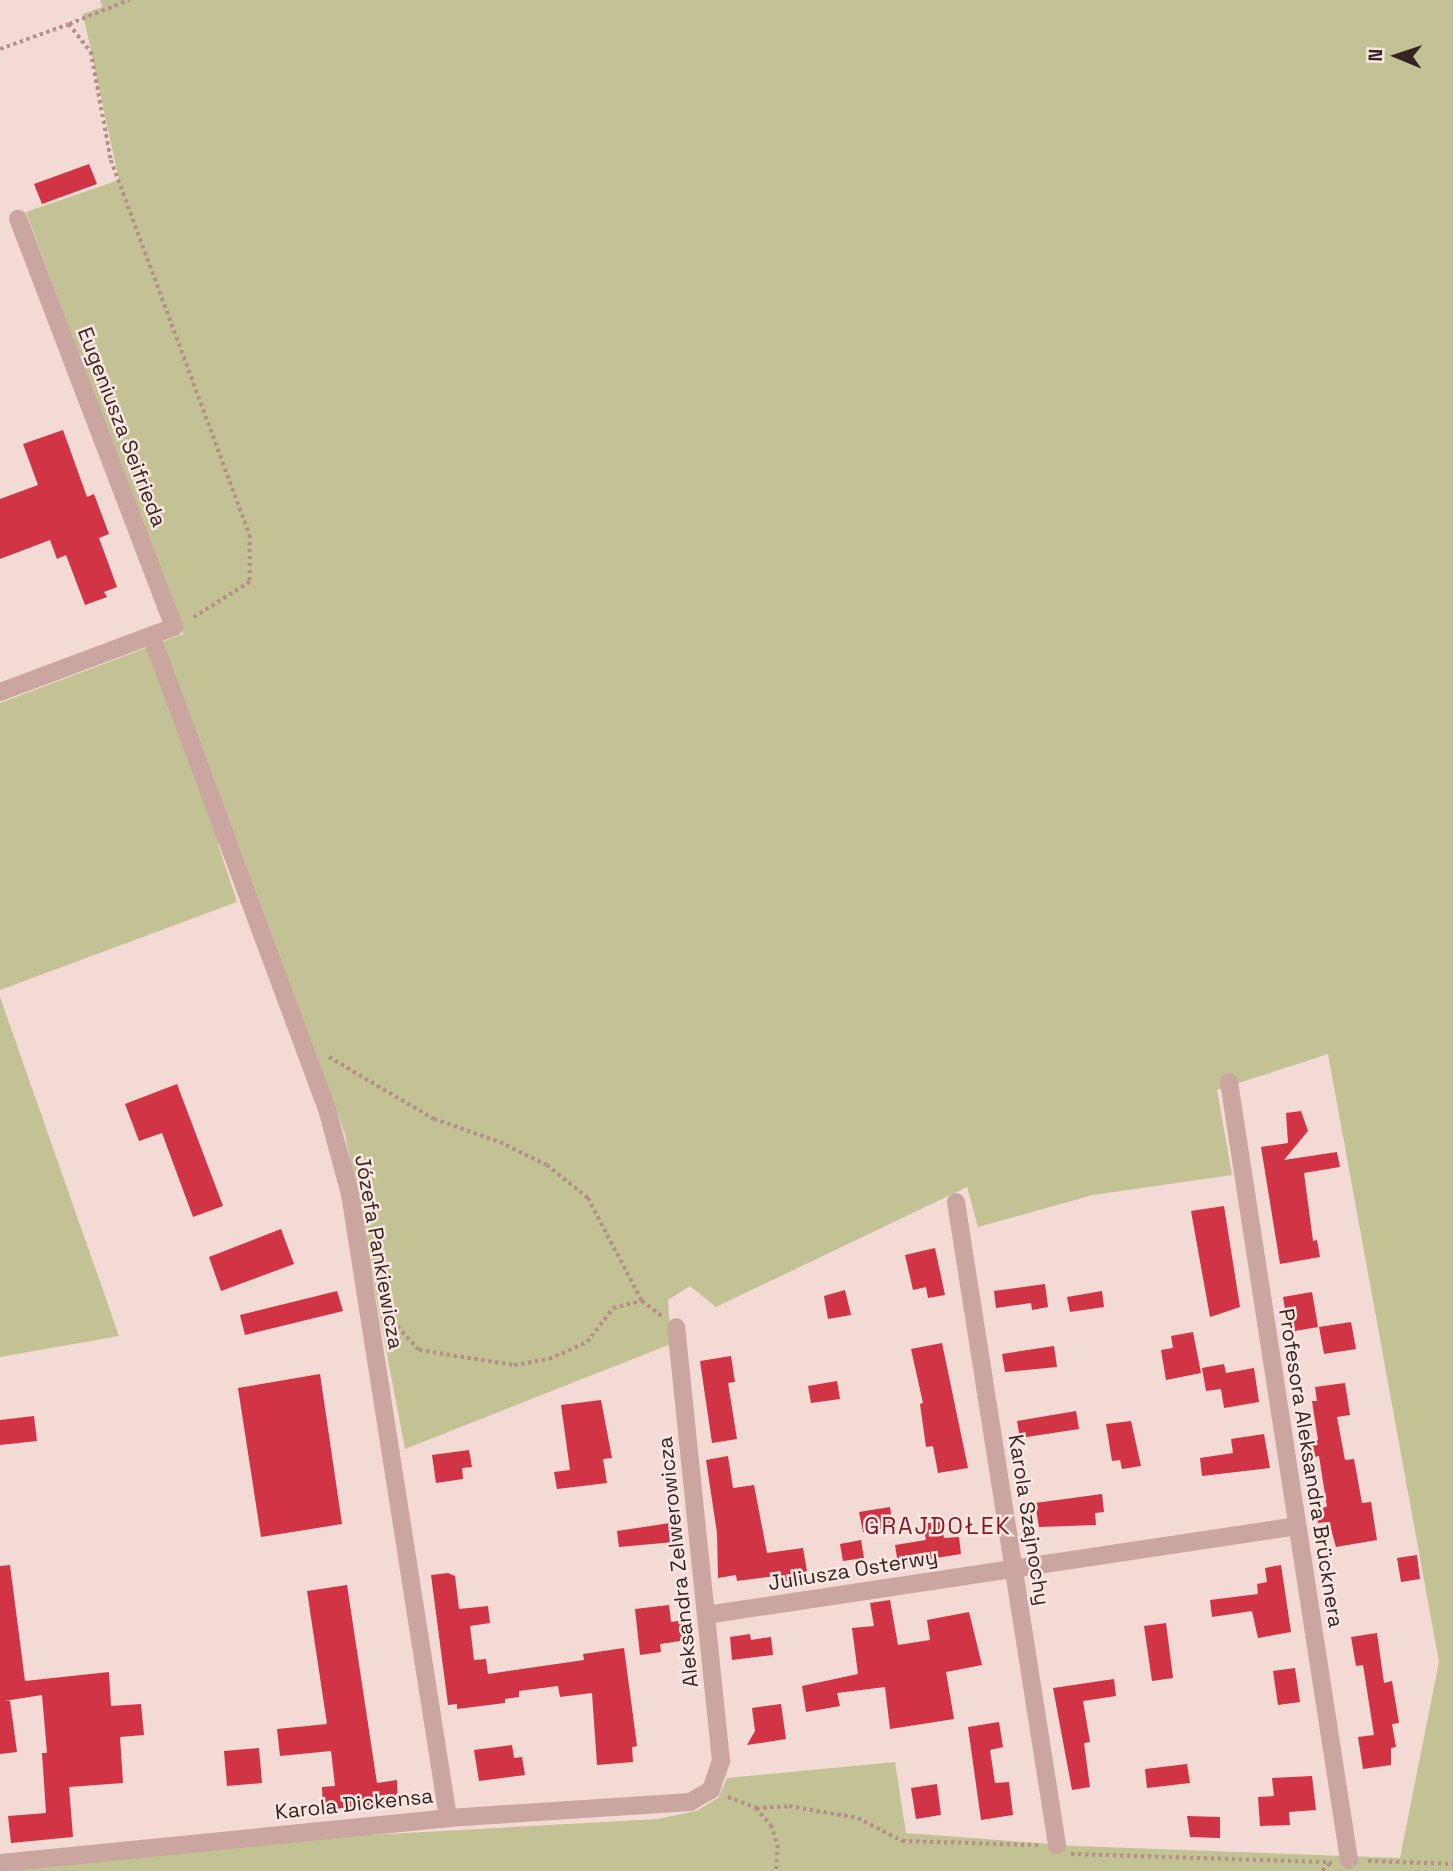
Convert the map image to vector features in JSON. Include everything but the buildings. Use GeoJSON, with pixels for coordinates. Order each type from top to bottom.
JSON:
{"type":"FeatureCollection","features":[{"type":"Feature","properties":{"kind":"street","name":"Eugeniusza Seifrieda"},"geometry":{"type":"LineString","coordinates":[[18,219],[174,627]]}},
{"type":"Feature","properties":{"kind":"street"},"geometry":{"type":"LineString","coordinates":[[0,692],[152,638],[174,627]]}},
{"type":"Feature","properties":{"kind":"street","name":"Józefa Pankiewicza"},"geometry":{"type":"LineString","coordinates":[[152,638],[327,1109],[350,1194],[448,1818]]}},
{"type":"Feature","properties":{"kind":"street","name":"Profesora Aleksandra Brücknera"},"geometry":{"type":"LineString","coordinates":[[1228,1082],[1349,1860]]}},
{"type":"Feature","properties":{"kind":"street","name":"Karola Szajnochy"},"geometry":{"type":"LineString","coordinates":[[956,1202],[1057,1845]]}},
{"type":"Feature","properties":{"kind":"street","name":"Aleksandra Zelwerowicza"},"geometry":{"type":"LineString","coordinates":[[676,1327],[721,1760],[711,1790]]}},
{"type":"Feature","properties":{"kind":"street","name":"Juliusza Osterwy"},"geometry":{"type":"LineString","coordinates":[[706,1615],[1297,1525]]}},
{"type":"Feature","properties":{"kind":"street","name":"Karola Dickensa"},"geometry":{"type":"LineString","coordinates":[[0,1863],[448,1818],[690,1801],[711,1790]]}},
{"type":"Feature","properties":{"kind":"path"},"geometry":{"type":"LineString","coordinates":[[0,49],[129,0]]}},
{"type":"Feature","properties":{"kind":"path"},"geometry":{"type":"LineString","coordinates":[[69,24],[92,52],[111,160],[250,535],[250,582],[211,611],[174,627]]}},
{"type":"Feature","properties":{"kind":"path"},"geometry":{"type":"LineString","coordinates":[[302,1042],[435,1119],[500,1142],[547,1165],[589,1198],[642,1301],[676,1327]]}},
{"type":"Feature","properties":{"kind":"path"},"geometry":{"type":"LineString","coordinates":[[366,1300],[379,1301],[419,1350],[513,1365],[549,1359],[587,1342],[613,1308],[642,1301]]}},
{"type":"Feature","properties":{"kind":"path"},"geometry":{"type":"LineString","coordinates":[[711,1790],[756,1808],[771,1825],[778,1845],[776,1871]]}},
{"type":"Feature","properties":{"kind":"path"},"geometry":{"type":"LineString","coordinates":[[1349,1860],[1453,1864]]}},
{"type":"Feature","properties":{"kind":"path"},"geometry":{"type":"LineString","coordinates":[[1322,1871],[1331,1862]]}},
{"type":"Feature","properties":{"kind":"green space"},"geometry":{"type":"Polygon","coordinates":[[[100,0],[1453,0],[1453,1871],[0,1871],[370,1835],[658,1819],[696,1811],[718,1798],[727,1778],[895,1762],[906,1833],[1076,1846],[1400,1858],[1439,1662],[1328,1054],[1217,1090],[1232,1175],[1093,1195],[978,1227],[967,1187],[716,1307],[690,1286],[668,1300],[671,1344],[405,1449],[345,1134],[236,838],[218,844],[237,902],[0,990],[0,703],[183,634],[26,212],[119,180],[83,14],[102,7],[100,0]]]}},
{"type":"Feature","properties":{"kind":"green space"},"geometry":{"type":"Polygon","coordinates":[[[0,997],[119,1336],[0,1357],[0,997]]]}},
{"type":"Feature","properties":{"kind":"district","name":"GRAJDOŁEK"},"geometry":{"type":"Point","coordinates":[938,1526]}}]}
